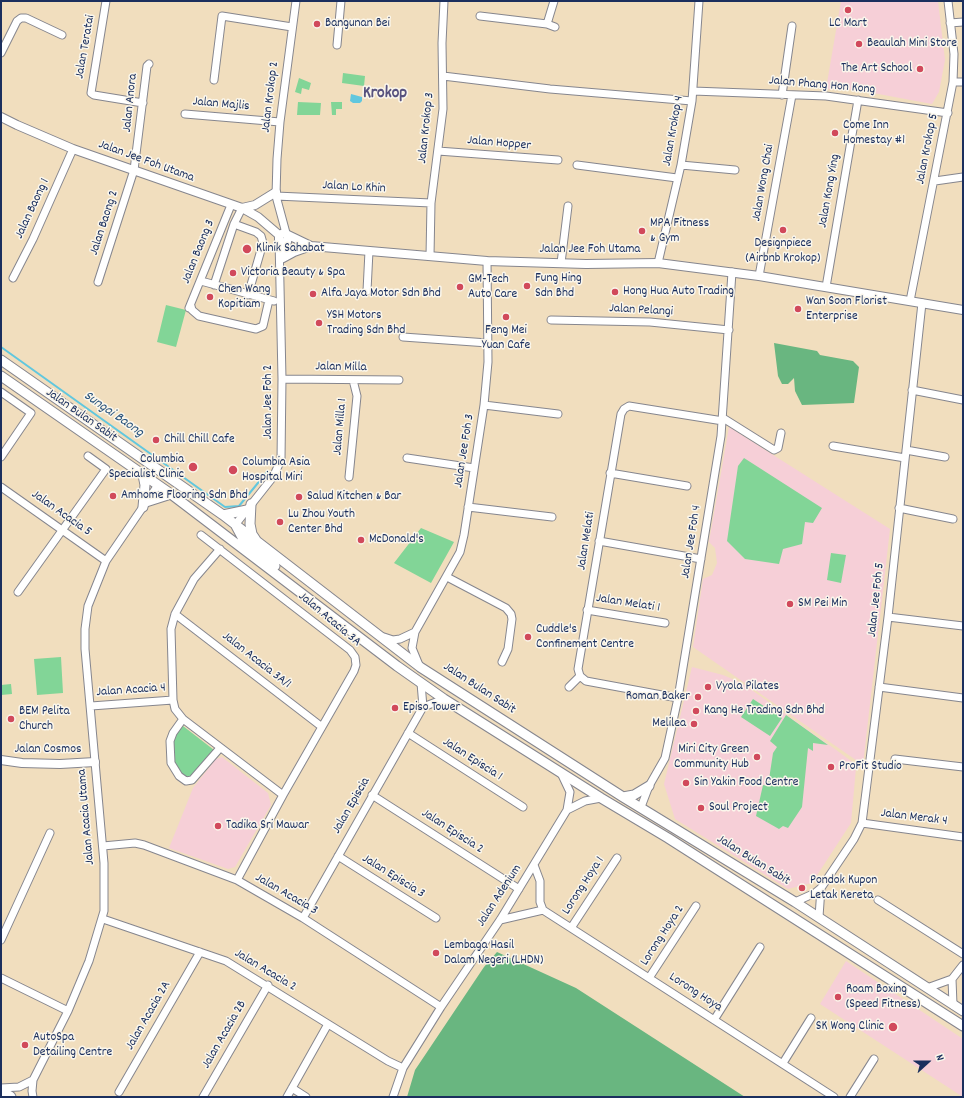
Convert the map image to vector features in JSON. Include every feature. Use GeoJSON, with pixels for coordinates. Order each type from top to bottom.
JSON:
{"type":"FeatureCollection","features":[{"type":"Feature","properties":{"kind":"highway"},"geometry":{"type":"LineString","coordinates":[[1,1092],[10,1097]]}},
{"type":"Feature","properties":{"kind":"main road","name":"Jalan Bulan Sabit"},"geometry":{"type":"LineString","coordinates":[[1,360],[223,515],[420,667],[623,797],[819,917],[963,1011]]}},
{"type":"Feature","properties":{"kind":"main road","name":"Jalan Bulan Sabit"},"geometry":{"type":"LineString","coordinates":[[1,376],[171,494],[397,666],[444,699],[601,798],[668,838],[963,1026]]}},
{"type":"Feature","properties":{"kind":"main road"},"geometry":{"type":"LineString","coordinates":[[33,381],[48,399],[148,468],[152,472],[158,485]]}},
{"type":"Feature","properties":{"kind":"main road"},"geometry":{"type":"LineString","coordinates":[[143,476],[145,490],[144,505],[171,494]]}},
{"type":"Feature","properties":{"kind":"main road"},"geometry":{"type":"LineString","coordinates":[[223,515],[249,507],[252,534],[258,543]]}},
{"type":"Feature","properties":{"kind":"main road"},"geometry":{"type":"LineString","coordinates":[[235,525],[244,541],[388,655],[397,666]]}},
{"type":"Feature","properties":{"kind":"main road"},"geometry":{"type":"LineString","coordinates":[[623,797],[634,795],[649,786]]}},
{"type":"Feature","properties":{"kind":"main road"},"geometry":{"type":"LineString","coordinates":[[641,807],[645,817],[668,838]]}},
{"type":"Feature","properties":{"kind":"street","name":"Jalan Teratai"},"geometry":{"type":"LineString","coordinates":[[106,1],[91,93],[94,95],[143,103]]}},
{"type":"Feature","properties":{"kind":"street","name":"Jalan Krokop 2"},"geometry":{"type":"LineString","coordinates":[[283,237],[275,208],[280,122],[296,1]]}},
{"type":"Feature","properties":{"kind":"street"},"geometry":{"type":"LineString","coordinates":[[337,46],[341,1]]}},
{"type":"Feature","properties":{"kind":"street","name":"Jalan Krokop 3"},"geometry":{"type":"LineString","coordinates":[[430,256],[431,203],[443,109],[444,1]]}},
{"type":"Feature","properties":{"kind":"street"},"geometry":{"type":"LineString","coordinates":[[547,24],[554,1]]}},
{"type":"Feature","properties":{"kind":"street","name":"Jalan Krokop 4"},"geometry":{"type":"LineString","coordinates":[[658,263],[681,165],[692,101],[699,1]]}},
{"type":"Feature","properties":{"kind":"street","name":"Jalan Krokop 5"},"geometry":{"type":"LineString","coordinates":[[910,301],[935,181],[953,82],[954,54],[948,1]]}},
{"type":"Feature","properties":{"kind":"street"},"geometry":{"type":"LineString","coordinates":[[214,80],[222,16],[292,27]]}},
{"type":"Feature","properties":{"kind":"street"},"geometry":{"type":"LineString","coordinates":[[480,16],[547,24],[556,27]]}},
{"type":"Feature","properties":{"kind":"street"},"geometry":{"type":"LineString","coordinates":[[1,53],[17,21],[21,18],[26,18],[62,35]]}},
{"type":"Feature","properties":{"kind":"street"},"geometry":{"type":"LineString","coordinates":[[950,23],[963,22]]}},
{"type":"Feature","properties":{"kind":"street"},"geometry":{"type":"LineString","coordinates":[[782,95],[792,26]]}},
{"type":"Feature","properties":{"kind":"street","name":"Jalan Anora"},"geometry":{"type":"LineString","coordinates":[[134,170],[147,66],[150,64]]}},
{"type":"Feature","properties":{"kind":"street"},"geometry":{"type":"LineString","coordinates":[[443,76],[550,89],[692,101]]}},
{"type":"Feature","properties":{"kind":"street"},"geometry":{"type":"LineString","coordinates":[[953,82],[963,82]]}},
{"type":"Feature","properties":{"kind":"street","name":"Jalan Phang Hon Kong"},"geometry":{"type":"LineString","coordinates":[[693,91],[792,95],[858,100],[948,113]]}},
{"type":"Feature","properties":{"kind":"street","name":"Jalan Wong Chai"},"geometry":{"type":"LineString","coordinates":[[759,276],[792,95]]}},
{"type":"Feature","properties":{"kind":"street","name":"Jalan Kong Ying"},"geometry":{"type":"LineString","coordinates":[[826,287],[858,100]]}},
{"type":"Feature","properties":{"kind":"street","name":"Jalan Majlis"},"geometry":{"type":"LineString","coordinates":[[185,114],[280,122]]}},
{"type":"Feature","properties":{"kind":"street","name":"Jalan Jee Foh Utama"},"geometry":{"type":"LineString","coordinates":[[1,117],[17,126],[73,149],[242,208],[258,216],[283,237]]}},
{"type":"Feature","properties":{"kind":"street","name":"Jalan Baong 1"},"geometry":{"type":"LineString","coordinates":[[13,278],[37,232],[73,149]]}},
{"type":"Feature","properties":{"kind":"street","name":"Jalan Hopper"},"geometry":{"type":"LineString","coordinates":[[438,151],[558,160]]}},
{"type":"Feature","properties":{"kind":"street"},"geometry":{"type":"LineString","coordinates":[[681,165],[735,170]]}},
{"type":"Feature","properties":{"kind":"street"},"geometry":{"type":"LineString","coordinates":[[577,166],[678,178]]}},
{"type":"Feature","properties":{"kind":"street","name":"Jalan Baong 2"},"geometry":{"type":"LineString","coordinates":[[98,282],[134,170]]}},
{"type":"Feature","properties":{"kind":"street"},"geometry":{"type":"LineString","coordinates":[[935,181],[963,176]]}},
{"type":"Feature","properties":{"kind":"street"},"geometry":{"type":"LineString","coordinates":[[214,286],[224,250],[242,208],[260,203],[276,194]]}},
{"type":"Feature","properties":{"kind":"street","name":"Jalan Lo Khin"},"geometry":{"type":"LineString","coordinates":[[276,194],[431,203]]}},
{"type":"Feature","properties":{"kind":"street","name":"Jalan Baong 3"},"geometry":{"type":"LineString","coordinates":[[231,205],[190,307],[199,316],[256,329],[263,326],[269,300]]}},
{"type":"Feature","properties":{"kind":"street"},"geometry":{"type":"LineString","coordinates":[[561,263],[568,206]]}},
{"type":"Feature","properties":{"kind":"street"},"geometry":{"type":"LineString","coordinates":[[234,224],[256,232],[261,236],[263,243],[248,295]]}},
{"type":"Feature","properties":{"kind":"street"},"geometry":{"type":"LineString","coordinates":[[283,237],[311,246]]}},
{"type":"Feature","properties":{"kind":"street"},"geometry":{"type":"LineString","coordinates":[[283,237],[302,249]]}},
{"type":"Feature","properties":{"kind":"street","name":"Jalan Jee Foh 2"},"geometry":{"type":"LineString","coordinates":[[235,525],[273,477],[281,460],[282,379],[280,302],[283,237]]}},
{"type":"Feature","properties":{"kind":"street"},"geometry":{"type":"LineString","coordinates":[[215,246],[224,250]]}},
{"type":"Feature","properties":{"kind":"street"},"geometry":{"type":"LineString","coordinates":[[281,260],[311,246]]}},
{"type":"Feature","properties":{"kind":"street","name":"Jalan Jee Foh Utama"},"geometry":{"type":"LineString","coordinates":[[311,246],[487,261],[658,263],[759,276],[963,310]]}},
{"type":"Feature","properties":{"kind":"street"},"geometry":{"type":"LineString","coordinates":[[367,291],[369,251]]}},
{"type":"Feature","properties":{"kind":"street","name":"Jalan Jee Foh 3"},"geometry":{"type":"LineString","coordinates":[[420,667],[414,658],[412,648],[415,632],[447,577],[462,546],[484,405],[488,343],[487,261]]}},
{"type":"Feature","properties":{"kind":"street","name":"Jalan Jee Foh 4"},"geometry":{"type":"LineString","coordinates":[[641,807],[649,786],[665,758],[678,698],[723,420],[732,272]]}},
{"type":"Feature","properties":{"kind":"street"},"geometry":{"type":"LineString","coordinates":[[201,281],[214,286],[280,302]]}},
{"type":"Feature","properties":{"kind":"street","name":"Jalan Jee Foh 5"},"geometry":{"type":"LineString","coordinates":[[795,902],[815,893],[821,888],[854,839],[862,823],[888,617],[922,303]]}},
{"type":"Feature","properties":{"kind":"street","name":"Jalan Pelangi"},"geometry":{"type":"LineString","coordinates":[[551,320],[650,322],[729,330]]}},
{"type":"Feature","properties":{"kind":"street"},"geometry":{"type":"LineString","coordinates":[[403,337],[488,343]]}},
{"type":"Feature","properties":{"kind":"street","name":"Jalan Milla"},"geometry":{"type":"LineString","coordinates":[[282,379],[399,380]]}},
{"type":"Feature","properties":{"kind":"street","name":"Jalan Milla 1"},"geometry":{"type":"LineString","coordinates":[[349,477],[357,396],[353,380]]}},
{"type":"Feature","properties":{"kind":"street"},"geometry":{"type":"LineString","coordinates":[[912,390],[963,400]]}},
{"type":"Feature","properties":{"kind":"street"},"geometry":{"type":"LineString","coordinates":[[1,392],[31,413],[1,456]]}},
{"type":"Feature","properties":{"kind":"street"},"geometry":{"type":"LineString","coordinates":[[484,405],[558,414]]}},
{"type":"Feature","properties":{"kind":"street","name":"Jalan Melati"},"geometry":{"type":"LineString","coordinates":[[580,676],[578,669],[587,610],[621,414],[624,409],[629,406],[723,420]]}},
{"type":"Feature","properties":{"kind":"street"},"geometry":{"type":"LineString","coordinates":[[723,420],[774,450],[778,448],[781,433]]}},
{"type":"Feature","properties":{"kind":"street"},"geometry":{"type":"LineString","coordinates":[[833,446],[905,458]]}},
{"type":"Feature","properties":{"kind":"street"},"geometry":{"type":"LineString","coordinates":[[906,450],[945,458]]}},
{"type":"Feature","properties":{"kind":"street"},"geometry":{"type":"LineString","coordinates":[[18,592],[106,470],[88,456]]}},
{"type":"Feature","properties":{"kind":"street"},"geometry":{"type":"LineString","coordinates":[[407,458],[474,468]]}},
{"type":"Feature","properties":{"kind":"street"},"geometry":{"type":"LineString","coordinates":[[610,473],[687,486]]}},
{"type":"Feature","properties":{"kind":"street","name":"Jalan Acacia Utama"},"geometry":{"type":"LineString","coordinates":[[33,1097],[33,1080],[68,1011],[89,961],[103,919],[103,846],[85,629],[88,606],[106,561],[158,485]]}},
{"type":"Feature","properties":{"kind":"street","name":"Jalan Acacia 5"},"geometry":{"type":"LineString","coordinates":[[1,487],[106,561]]}},
{"type":"Feature","properties":{"kind":"street"},"geometry":{"type":"LineString","coordinates":[[468,507],[552,517]]}},
{"type":"Feature","properties":{"kind":"street"},"geometry":{"type":"LineString","coordinates":[[899,508],[953,519]]}},
{"type":"Feature","properties":{"kind":"street","name":"Jalan Acacia 3A"},"geometry":{"type":"LineString","coordinates":[[201,535],[350,650],[355,657],[356,665],[237,880]]}},
{"type":"Feature","properties":{"kind":"street"},"geometry":{"type":"LineString","coordinates":[[599,541],[701,559]]}},
{"type":"Feature","properties":{"kind":"street"},"geometry":{"type":"LineString","coordinates":[[220,549],[194,579],[175,614],[171,629],[173,700],[175,709],[183,719],[283,795]]}},
{"type":"Feature","properties":{"kind":"street"},"geometry":{"type":"LineString","coordinates":[[447,577],[506,608],[511,614],[512,619],[508,649],[502,662]]}},
{"type":"Feature","properties":{"kind":"street","name":"Jalan Melati 1"},"geometry":{"type":"LineString","coordinates":[[587,610],[665,623]]}},
{"type":"Feature","properties":{"kind":"street","name":"Jalan Acacia 3A/1"},"geometry":{"type":"LineString","coordinates":[[175,614],[322,727]]}},
{"type":"Feature","properties":{"kind":"street"},"geometry":{"type":"LineString","coordinates":[[888,617],[963,626]]}},
{"type":"Feature","properties":{"kind":"street"},"geometry":{"type":"LineString","coordinates":[[378,636],[393,640],[415,632]]}},
{"type":"Feature","properties":{"kind":"street"},"geometry":{"type":"LineString","coordinates":[[569,687],[580,676],[586,681],[678,698]]}},
{"type":"Feature","properties":{"kind":"street"},"geometry":{"type":"LineString","coordinates":[[421,683],[423,707],[444,699]]}},
{"type":"Feature","properties":{"kind":"street"},"geometry":{"type":"LineString","coordinates":[[879,687],[963,698]]}},
{"type":"Feature","properties":{"kind":"street","name":"Jalan Acacia 4"},"geometry":{"type":"LineString","coordinates":[[91,706],[173,700]]}},
{"type":"Feature","properties":{"kind":"street","name":"Jalan Episcia"},"geometry":{"type":"LineString","coordinates":[[302,918],[423,707]]}},
{"type":"Feature","properties":{"kind":"street"},"geometry":{"type":"LineString","coordinates":[[183,719],[173,733],[170,741],[171,763],[179,776],[186,780],[192,780],[220,748]]}},
{"type":"Feature","properties":{"kind":"street","name":"Jalan Episcia 1"},"geometry":{"type":"LineString","coordinates":[[408,733],[523,807]]}},
{"type":"Feature","properties":{"kind":"street"},"geometry":{"type":"LineString","coordinates":[[895,759],[963,767]]}},
{"type":"Feature","properties":{"kind":"street","name":"Jalan Cosmos"},"geometry":{"type":"LineString","coordinates":[[1,760],[22,763],[60,764],[95,762]]}},
{"type":"Feature","properties":{"kind":"street","name":"Jalan Adenium"},"geometry":{"type":"LineString","coordinates":[[393,1097],[403,1068],[441,1007],[500,920],[568,810],[570,792],[560,772]]}},
{"type":"Feature","properties":{"kind":"street","name":"Jalan Episcia 2"},"geometry":{"type":"LineString","coordinates":[[372,795],[519,889]]}},
{"type":"Feature","properties":{"kind":"street","name":"Jalan Adenium"},"geometry":{"type":"LineString","coordinates":[[568,810],[585,800],[601,798]]}},
{"type":"Feature","properties":{"kind":"street","name":"Jalan Merak 4"},"geometry":{"type":"LineString","coordinates":[[862,823],[963,837]]}},
{"type":"Feature","properties":{"kind":"street"},"geometry":{"type":"LineString","coordinates":[[1,940],[50,833]]}},
{"type":"Feature","properties":{"kind":"street","name":"Jalan Acacia 3"},"geometry":{"type":"LineString","coordinates":[[103,846],[136,843],[144,844],[237,880],[302,918],[441,1007]]}},
{"type":"Feature","properties":{"kind":"street","name":"Jalan Episcia 3"},"geometry":{"type":"LineString","coordinates":[[338,856],[436,918]]}},
{"type":"Feature","properties":{"kind":"street","name":"Lorong Hoya 1"},"geometry":{"type":"LineString","coordinates":[[571,928],[617,858]]}},
{"type":"Feature","properties":{"kind":"street"},"geometry":{"type":"LineString","coordinates":[[500,920],[543,910],[540,902],[540,882],[534,865]]}},
{"type":"Feature","properties":{"kind":"street"},"geometry":{"type":"LineString","coordinates":[[819,917],[821,888]]}},
{"type":"Feature","properties":{"kind":"street"},"geometry":{"type":"LineString","coordinates":[[878,900],[963,954]]}},
{"type":"Feature","properties":{"kind":"street","name":"Lorong Hoya 2"},"geometry":{"type":"LineString","coordinates":[[650,978],[696,906]]}},
{"type":"Feature","properties":{"kind":"street","name":"Lorong Hoya"},"geometry":{"type":"LineString","coordinates":[[543,910],[834,1097]]}},
{"type":"Feature","properties":{"kind":"street","name":"Jalan Acacia 2"},"geometry":{"type":"LineString","coordinates":[[103,919],[226,961],[268,985],[388,1061],[403,1068]]}},
{"type":"Feature","properties":{"kind":"street"},"geometry":{"type":"LineString","coordinates":[[714,1020],[760,947]]}},
{"type":"Feature","properties":{"kind":"street","name":"Jalan Acacia 2A"},"geometry":{"type":"LineString","coordinates":[[119,1092],[200,952]]}},
{"type":"Feature","properties":{"kind":"street"},"geometry":{"type":"LineString","coordinates":[[927,988],[952,979],[963,965]]}},
{"type":"Feature","properties":{"kind":"street"},"geometry":{"type":"LineString","coordinates":[[1,978],[68,1011]]}},
{"type":"Feature","properties":{"kind":"street"},"geometry":{"type":"LineString","coordinates":[[952,979],[953,1005]]}},
{"type":"Feature","properties":{"kind":"street","name":"Jalan Acacia 2B"},"geometry":{"type":"LineString","coordinates":[[203,1097],[268,985]]}},
{"type":"Feature","properties":{"kind":"street"},"geometry":{"type":"LineString","coordinates":[[783,1063],[811,1018]]}},
{"type":"Feature","properties":{"kind":"street"},"geometry":{"type":"LineString","coordinates":[[287,1097],[328,1024]]}},
{"type":"Feature","properties":{"kind":"street"},"geometry":{"type":"LineString","coordinates":[[850,1097],[874,1058]]}},
{"type":"Feature","properties":{"kind":"street"},"geometry":{"type":"LineString","coordinates":[[1,1088],[19,1087],[33,1080]]}},
{"type":"Feature","properties":{"kind":"street"},"geometry":{"type":"LineString","coordinates":[[292,1088],[306,1097]]}},
{"type":"Feature","properties":{"kind":"shaded area"},"geometry":{"type":"Polygon","coordinates":[[[841,1],[938,1],[945,60],[939,92],[932,104],[857,90],[826,89],[841,1]]]}},
{"type":"Feature","properties":{"kind":"shaded area","name":"SM Pei Min"},"geometry":{"type":"Polygon","coordinates":[[[729,427],[890,529],[863,765],[693,647],[703,579],[712,575],[717,563],[715,548],[709,542],[729,427]]]}},
{"type":"Feature","properties":{"kind":"shaded area"},"geometry":{"type":"Polygon","coordinates":[[[692,667],[723,675],[742,683],[839,752],[851,761],[856,768],[851,823],[812,883],[788,889],[675,819],[664,784],[692,667]]]}},
{"type":"Feature","properties":{"kind":"shaded area","name":"Tadika Sri Mawar"},"geometry":{"type":"Polygon","coordinates":[[[222,757],[268,793],[271,805],[235,867],[228,869],[169,848],[193,788],[216,759],[222,757]]]}},
{"type":"Feature","properties":{"kind":"shaded area"},"geometry":{"type":"Polygon","coordinates":[[[846,961],[963,1039],[963,1097],[820,1004],[846,961]]]}},
{"type":"Feature","properties":{"kind":"green space"},"geometry":{"type":"Polygon","coordinates":[[[343,73],[365,76],[364,86],[342,83],[343,73]]]}},
{"type":"Feature","properties":{"kind":"green space"},"geometry":{"type":"Polygon","coordinates":[[[299,78],[311,83],[309,90],[302,88],[301,94],[295,92],[299,78]]]}},
{"type":"Feature","properties":{"kind":"green space"},"geometry":{"type":"Polygon","coordinates":[[[298,102],[321,103],[320,115],[297,115],[298,102]]]}},
{"type":"Feature","properties":{"kind":"green space"},"geometry":{"type":"Polygon","coordinates":[[[331,102],[342,102],[342,109],[336,109],[336,115],[332,115],[331,102]]]}},
{"type":"Feature","properties":{"kind":"green space"},"geometry":{"type":"Polygon","coordinates":[[[166,305],[186,310],[176,347],[157,342],[166,305]]]}},
{"type":"Feature","properties":{"kind":"green space"},"geometry":{"type":"Polygon","coordinates":[[[774,343],[817,351],[820,355],[853,361],[859,367],[854,403],[802,405],[795,391],[794,378],[788,384],[782,384],[778,376],[774,343]]]}},
{"type":"Feature","properties":{"kind":"green space"},"geometry":{"type":"Polygon","coordinates":[[[744,458],[822,508],[813,523],[805,522],[802,544],[783,549],[779,564],[745,559],[727,541],[738,466],[744,458]]]}},
{"type":"Feature","properties":{"kind":"green space"},"geometry":{"type":"Polygon","coordinates":[[[421,528],[454,542],[431,583],[394,563],[421,528]]]}},
{"type":"Feature","properties":{"kind":"green space"},"geometry":{"type":"Polygon","coordinates":[[[831,553],[846,555],[841,583],[827,580],[831,553]]]}},
{"type":"Feature","properties":{"kind":"green space"},"geometry":{"type":"Polygon","coordinates":[[[61,657],[63,693],[37,695],[34,659],[61,657]]]}},
{"type":"Feature","properties":{"kind":"green space"},"geometry":{"type":"Polygon","coordinates":[[[11,684],[12,694],[1,695],[1,685],[11,684]]]}},
{"type":"Feature","properties":{"kind":"green space"},"geometry":{"type":"Polygon","coordinates":[[[753,699],[782,718],[770,736],[741,717],[753,699]]]}},
{"type":"Feature","properties":{"kind":"green space"},"geometry":{"type":"Polygon","coordinates":[[[786,715],[828,745],[813,743],[813,751],[808,748],[802,807],[788,828],[783,826],[779,829],[756,816],[763,785],[768,786],[773,753],[777,747],[770,741],[786,715]]]}},
{"type":"Feature","properties":{"kind":"green space"},"geometry":{"type":"Polygon","coordinates":[[[183,726],[214,750],[189,779],[178,772],[173,763],[173,738],[183,726]]]}},
{"type":"Feature","properties":{"kind":"green space"},"geometry":{"type":"Polygon","coordinates":[[[497,952],[576,988],[745,1097],[407,1097],[415,1070],[484,967],[497,952]]]}},
{"type":"Feature","properties":{"kind":"water"},"geometry":{"type":"Polygon","coordinates":[[[351,94],[362,97],[362,101],[360,103],[353,103],[350,101],[351,94]]]}},
{"type":"Feature","properties":{"kind":"waterway","name":"Sungai Baong"},"geometry":{"type":"LineString","coordinates":[[1,347],[225,507],[239,506],[267,472]]}},
{"type":"Feature","properties":{"kind":"place","name":"LC Mart"},"geometry":{"type":"Point","coordinates":[848,10]}},
{"type":"Feature","properties":{"kind":"place","name":"Bangunan Bei"},"geometry":{"type":"Point","coordinates":[317,24]}},
{"type":"Feature","properties":{"kind":"place","name":"Beaulah Mini Store"},"geometry":{"type":"Point","coordinates":[859,44]}},
{"type":"Feature","properties":{"kind":"place","name":"The Art School"},"geometry":{"type":"Point","coordinates":[920,69]}},
{"type":"Feature","properties":{"kind":"place","name":"Come Inn Homestay #1"},"geometry":{"type":"Point","coordinates":[835,133]}},
{"type":"Feature","properties":{"kind":"place","name":"Designpiece (Airbnb Krokop)"},"geometry":{"type":"Point","coordinates":[783,230]}},
{"type":"Feature","properties":{"kind":"place","name":"MPA Fitness & Gym"},"geometry":{"type":"Point","coordinates":[642,231]}},
{"type":"Feature","properties":{"kind":"place","name":"Klinik Sahabat"},"geometry":{"type":"Point","coordinates":[247,249]}},
{"type":"Feature","properties":{"kind":"place","name":"Victoria Beauty & Spa"},"geometry":{"type":"Point","coordinates":[233,273]}},
{"type":"Feature","properties":{"kind":"place","name":"Fung Hing Sdn Bhd"},"geometry":{"type":"Point","coordinates":[527,286]}},
{"type":"Feature","properties":{"kind":"place","name":"GM-Tech Auto Care"},"geometry":{"type":"Point","coordinates":[460,287]}},
{"type":"Feature","properties":{"kind":"place","name":"Hong Hua Auto Trading"},"geometry":{"type":"Point","coordinates":[615,292]}},
{"type":"Feature","properties":{"kind":"place","name":"Alfa Jaya Motor Sdn Bhd"},"geometry":{"type":"Point","coordinates":[313,294]}},
{"type":"Feature","properties":{"kind":"place","name":"Chen Wang Kopitiam"},"geometry":{"type":"Point","coordinates":[210,297]}},
{"type":"Feature","properties":{"kind":"place","name":"Wan Soon Florist Enterprise"},"geometry":{"type":"Point","coordinates":[798,309]}},
{"type":"Feature","properties":{"kind":"place","name":"Feng Mei Yuan Cafe"},"geometry":{"type":"Point","coordinates":[506,317]}},
{"type":"Feature","properties":{"kind":"place","name":"YSH Motors Trading Sdn Bhd"},"geometry":{"type":"Point","coordinates":[319,323]}},
{"type":"Feature","properties":{"kind":"place","name":"Chill Chill Cafe"},"geometry":{"type":"Point","coordinates":[156,440]}},
{"type":"Feature","properties":{"kind":"place","name":"Columbia Specialist Clinic"},"geometry":{"type":"Point","coordinates":[193,467]}},
{"type":"Feature","properties":{"kind":"place","name":"Columbia Asia Hospital Miri"},"geometry":{"type":"Point","coordinates":[233,470]}},
{"type":"Feature","properties":{"kind":"place","name":"Amhome Flooring Sdn Bhd"},"geometry":{"type":"Point","coordinates":[113,496]}},
{"type":"Feature","properties":{"kind":"place","name":"Salud Kitchen & Bar"},"geometry":{"type":"Point","coordinates":[299,497]}},
{"type":"Feature","properties":{"kind":"place","name":"Lu Zhou Youth Center Bhd"},"geometry":{"type":"Point","coordinates":[280,522]}},
{"type":"Feature","properties":{"kind":"place","name":"McDonald's"},"geometry":{"type":"Point","coordinates":[361,540]}},
{"type":"Feature","properties":{"kind":"place","name":"SM Pei Min"},"geometry":{"type":"Point","coordinates":[790,604]}},
{"type":"Feature","properties":{"kind":"place","name":"Cuddle's Confinement Centre"},"geometry":{"type":"Point","coordinates":[528,637]}},
{"type":"Feature","properties":{"kind":"place","name":"Vyola Pilates"},"geometry":{"type":"Point","coordinates":[708,687]}},
{"type":"Feature","properties":{"kind":"place","name":"Roman Baker"},"geometry":{"type":"Point","coordinates":[698,697]}},
{"type":"Feature","properties":{"kind":"place","name":"Episo Tower"},"geometry":{"type":"Point","coordinates":[395,708]}},
{"type":"Feature","properties":{"kind":"place","name":"Kang He Trading Sdn Bhd"},"geometry":{"type":"Point","coordinates":[696,711]}},
{"type":"Feature","properties":{"kind":"place","name":"BEM Pelita Church"},"geometry":{"type":"Point","coordinates":[11,719]}},
{"type":"Feature","properties":{"kind":"place","name":"Melilea"},"geometry":{"type":"Point","coordinates":[694,724]}},
{"type":"Feature","properties":{"kind":"place","name":"Miri City Green Community Hub"},"geometry":{"type":"Point","coordinates":[757,757]}},
{"type":"Feature","properties":{"kind":"place","name":"ProFit Studio"},"geometry":{"type":"Point","coordinates":[831,767]}},
{"type":"Feature","properties":{"kind":"place","name":"Sin Yakin Food Centre"},"geometry":{"type":"Point","coordinates":[686,783]}},
{"type":"Feature","properties":{"kind":"place","name":"Soul Project"},"geometry":{"type":"Point","coordinates":[701,808]}},
{"type":"Feature","properties":{"kind":"place","name":"Tadika Sri Mawar"},"geometry":{"type":"Point","coordinates":[218,826]}},
{"type":"Feature","properties":{"kind":"place","name":"Pondok Kupon Letak Kereta"},"geometry":{"type":"Point","coordinates":[802,888]}},
{"type":"Feature","properties":{"kind":"place","name":"Lembaga Hasil Dalam Negeri (LHDN)"},"geometry":{"type":"Point","coordinates":[436,953]}},
{"type":"Feature","properties":{"kind":"place","name":"Roam Boxing (Speed Fitness)"},"geometry":{"type":"Point","coordinates":[838,997]}},
{"type":"Feature","properties":{"kind":"place","name":"SK Wong Clinic"},"geometry":{"type":"Point","coordinates":[893,1027]}},
{"type":"Feature","properties":{"kind":"place","name":"AutoSpa Detailing Centre"},"geometry":{"type":"Point","coordinates":[25,1045]}},
{"type":"Feature","properties":{"kind":"district","name":"Krokop"},"geometry":{"type":"Point","coordinates":[385,95]}}]}
